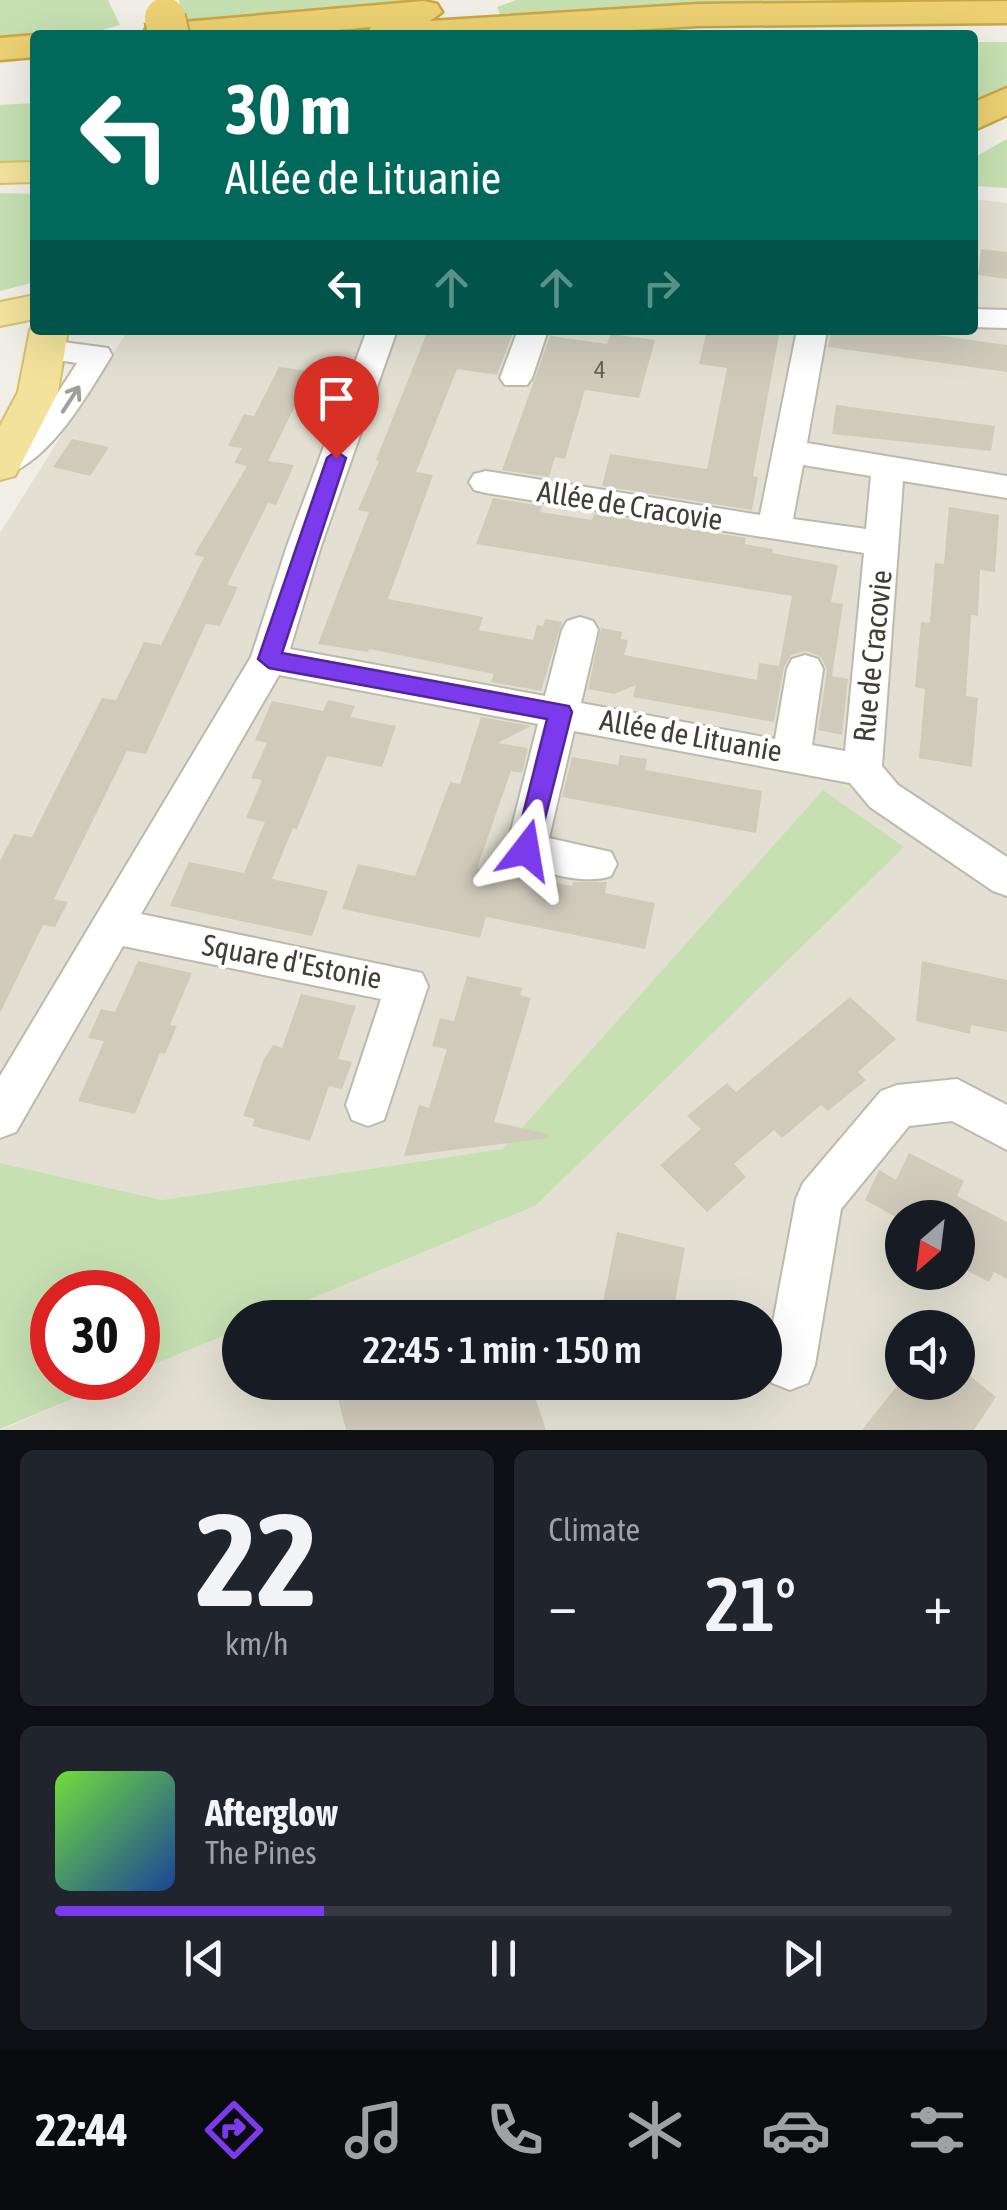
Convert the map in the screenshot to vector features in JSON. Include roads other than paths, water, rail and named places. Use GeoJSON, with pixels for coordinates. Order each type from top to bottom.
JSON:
{"type":"FeatureCollection","features":[{"type":"Feature","properties":{"kind":"highway"},"geometry":{"type":"LineString","coordinates":[[157,22],[423,12],[486,0]]}},
{"type":"Feature","properties":{"kind":"highway"},"geometry":{"type":"LineString","coordinates":[[468,30],[738,14],[1007,12]]}},
{"type":"Feature","properties":{"kind":"highway"},"geometry":{"type":"LineString","coordinates":[[978,32],[1007,32]]}},
{"type":"Feature","properties":{"kind":"highway"},"geometry":{"type":"LineString","coordinates":[[0,49],[30,46]]}},
{"type":"Feature","properties":{"kind":"highway"},"geometry":{"type":"LineString","coordinates":[[0,66],[30,63]]}},
{"type":"Feature","properties":{"kind":"highway"},"geometry":{"type":"LineString","coordinates":[[978,116],[1007,99]]}},
{"type":"Feature","properties":{"kind":"main road"},"geometry":{"type":"LineString","coordinates":[[0,173],[30,172]]}},
{"type":"Feature","properties":{"kind":"main road"},"geometry":{"type":"LineString","coordinates":[[0,314],[30,308]]}},
{"type":"Feature","properties":{"kind":"main road"},"geometry":{"type":"LineString","coordinates":[[0,466],[38,392],[49,340]]}},
{"type":"Feature","properties":{"kind":"street"},"geometry":{"type":"LineString","coordinates":[[978,318],[1007,320]]}},
{"type":"Feature","properties":{"kind":"street"},"geometry":{"type":"LineString","coordinates":[[0,1117],[269,659],[304,546],[380,335]]}},
{"type":"Feature","properties":{"kind":"street"},"geometry":{"type":"LineString","coordinates":[[516,378],[531,335]]}},
{"type":"Feature","properties":{"kind":"street"},"geometry":{"type":"LineString","coordinates":[[774,529],[811,335]]}},
{"type":"Feature","properties":{"kind":"street"},"geometry":{"type":"LineString","coordinates":[[49,340],[105,342]]}},
{"type":"Feature","properties":{"kind":"street"},"geometry":{"type":"LineString","coordinates":[[0,466],[56,420],[105,342]]}},
{"type":"Feature","properties":{"kind":"street"},"geometry":{"type":"LineString","coordinates":[[787,451],[1007,487]]}},
{"type":"Feature","properties":{"kind":"street","name":"Rue de Cracovie"},"geometry":{"type":"LineString","coordinates":[[862,770],[888,468]]}},
{"type":"Feature","properties":{"kind":"street","name":"Allée de Cracovie"},"geometry":{"type":"LineString","coordinates":[[486,482],[884,543]]}},
{"type":"Feature","properties":{"kind":"street"},"geometry":{"type":"LineString","coordinates":[[580,630],[526,850],[597,864]]}},
{"type":"Feature","properties":{"kind":"street","name":"Allée de Lituanie"},"geometry":{"type":"LineString","coordinates":[[269,659],[862,770]]}},
{"type":"Feature","properties":{"kind":"street"},"geometry":{"type":"LineString","coordinates":[[792,754],[804,668]]}},
{"type":"Feature","properties":{"kind":"street"},"geometry":{"type":"LineString","coordinates":[[862,770],[884,796],[1007,879]]}},
{"type":"Feature","properties":{"kind":"street","name":"Square d'Estonie"},"geometry":{"type":"LineString","coordinates":[[114,926],[406,986],[368,1105]]}},
{"type":"Feature","properties":{"kind":"street"},"geometry":{"type":"LineString","coordinates":[[790,1365],[819,1199],[897,1106],[957,1100],[1007,1129]]}}]}
